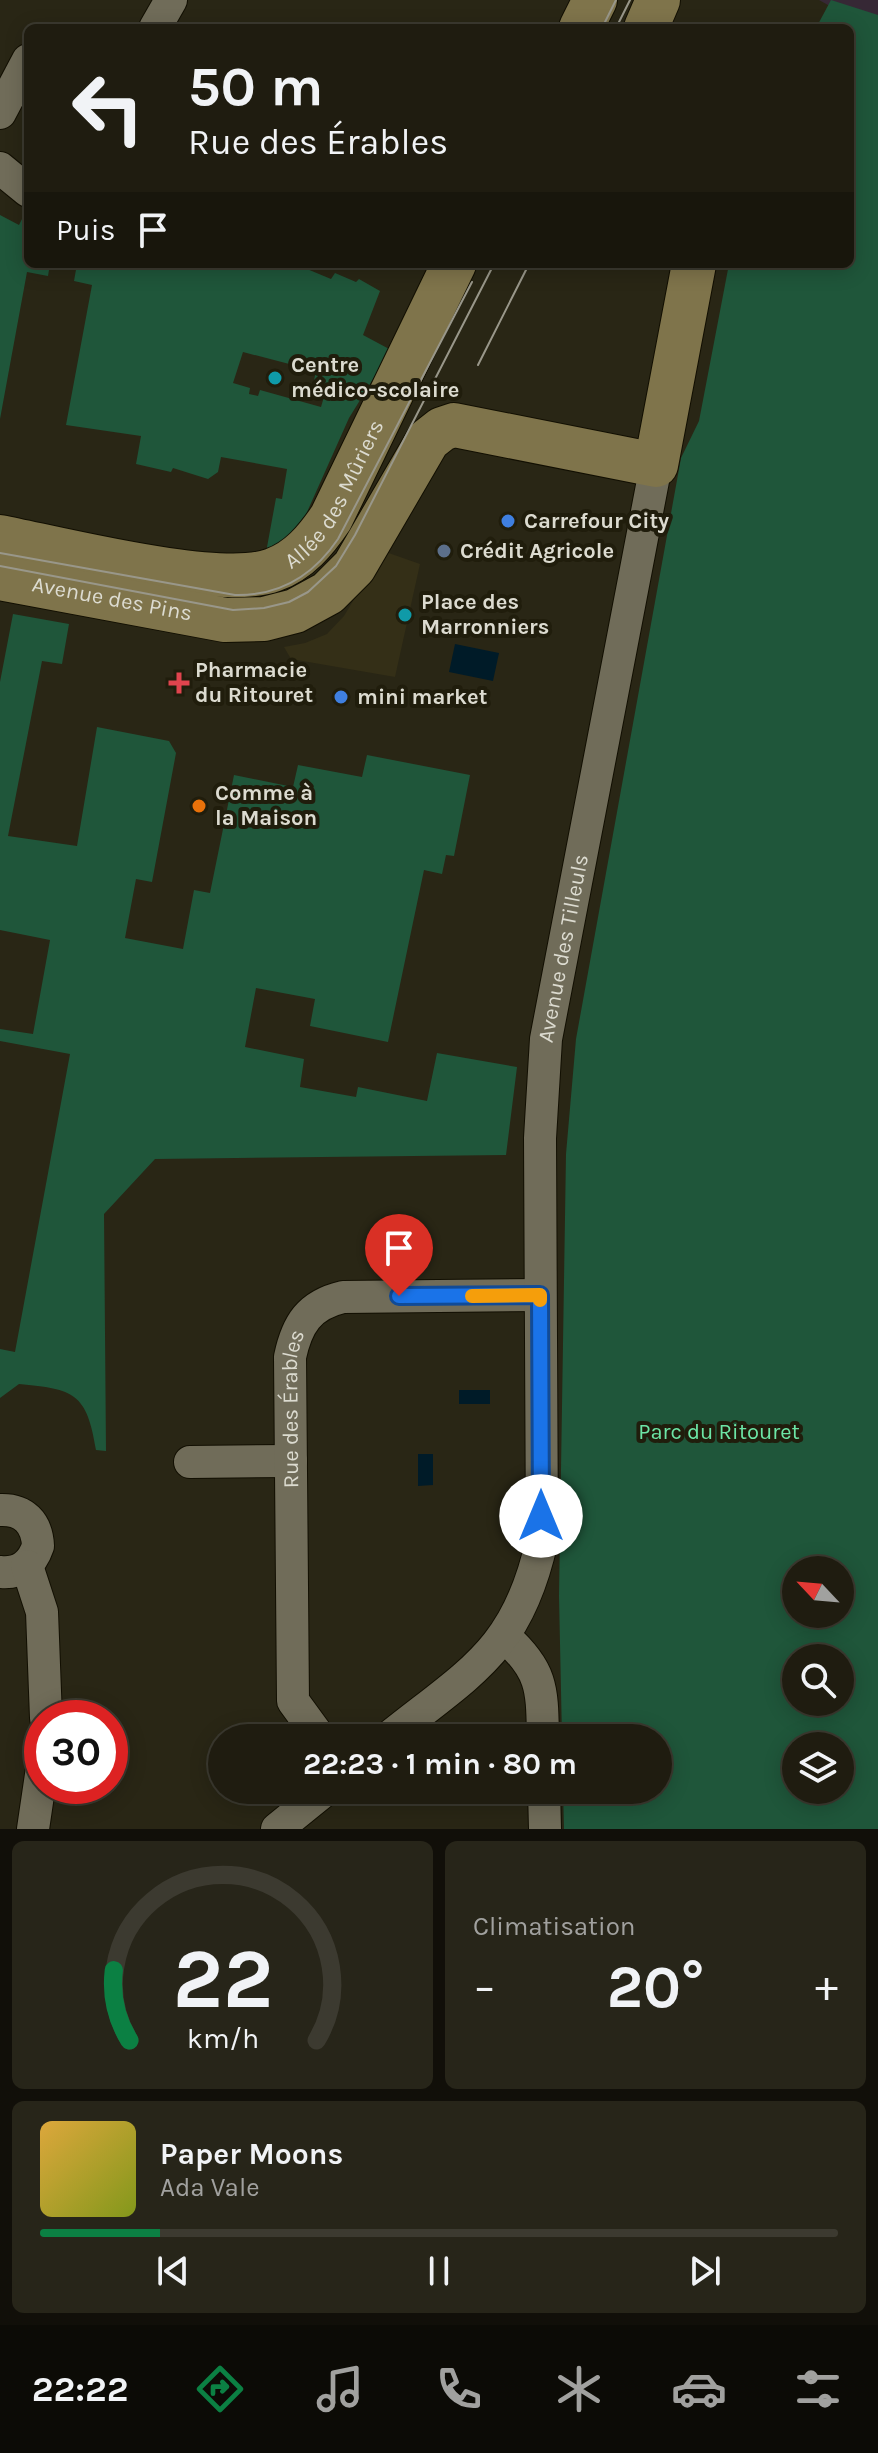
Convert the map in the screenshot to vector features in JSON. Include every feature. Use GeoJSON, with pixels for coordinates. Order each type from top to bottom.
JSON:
{"type":"FeatureCollection","features":[{"type":"Feature","properties":{"kind":"street"},"geometry":{"type":"LineString","coordinates":[[157,24],[171,0]]}},
{"type":"Feature","properties":{"kind":"street"},"geometry":{"type":"LineString","coordinates":[[583,24],[595,0]]}},
{"type":"Feature","properties":{"kind":"street"},"geometry":{"type":"LineString","coordinates":[[648,24],[658,0]]}},
{"type":"Feature","properties":{"kind":"street"},"geometry":{"type":"LineString","coordinates":[[0,113],[24,68]]}},
{"type":"Feature","properties":{"kind":"street"},"geometry":{"type":"LineString","coordinates":[[0,168],[24,188]]}},
{"type":"Feature","properties":{"kind":"street","name":"Allée des Mûriers"},"geometry":{"type":"LineString","coordinates":[[211,576],[252,575],[275,570],[315,541],[337,505],[452,268]]}},
{"type":"Feature","properties":{"kind":"street","name":"Avenue des Tilleuls"},"geometry":{"type":"LineString","coordinates":[[405,1724],[487,1658],[505,1637],[533,1583],[542,1540],[540,1138],[546,1039],[693,268]]}},
{"type":"Feature","properties":{"kind":"street","name":"Avenue des Pins"},"geometry":{"type":"LineString","coordinates":[[0,578],[225,620],[280,616],[309,605],[337,586],[365,551],[428,440],[454,425],[656,465]]}},
{"type":"Feature","properties":{"kind":"street","name":"Avenue des Pins"},"geometry":{"type":"LineString","coordinates":[[0,537],[211,576]]}},
{"type":"Feature","properties":{"kind":"street","name":"Rue des Érables"},"geometry":{"type":"LineString","coordinates":[[310,1724],[293,1701],[290,1357],[295,1331],[308,1312],[326,1301],[343,1297],[540,1295]]}},
{"type":"Feature","properties":{"kind":"street"},"geometry":{"type":"LineString","coordinates":[[190,1462],[291,1461]]}},
{"type":"Feature","properties":{"kind":"street"},"geometry":{"type":"LineString","coordinates":[[0,1510],[20,1512],[33,1523],[38,1546],[13,1569],[42,1612],[45,1700]]}},
{"type":"Feature","properties":{"kind":"street"},"geometry":{"type":"LineString","coordinates":[[505,1637],[527,1656],[540,1678],[542,1724]]}},
{"type":"Feature","properties":{"kind":"street"},"geometry":{"type":"LineString","coordinates":[[33,1829],[37,1804]]}},
{"type":"Feature","properties":{"kind":"street"},"geometry":{"type":"LineString","coordinates":[[292,1825],[312,1804]]}},
{"type":"Feature","properties":{"kind":"street"},"geometry":{"type":"LineString","coordinates":[[544,1804],[545,1829]]}},
{"type":"Feature","properties":{"kind":"shaded area"},"geometry":{"type":"Polygon","coordinates":[[[819,0],[878,0],[878,29],[828,5],[819,0]]]}},
{"type":"Feature","properties":{"kind":"shaded area"},"geometry":{"type":"Polygon","coordinates":[[[383,551],[420,564],[395,677],[291,659],[284,647],[327,634],[344,616],[383,551]]]}},
{"type":"Feature","properties":{"kind":"green space","name":"Parc du Ritouret"},"geometry":{"type":"Polygon","coordinates":[[[831,0],[878,15],[878,1829],[564,1829],[563,1804],[672,1804],[672,1724],[562,1724],[559,1596],[566,1154],[576,1039],[681,458],[699,421],[728,268],[854,268],[854,24],[818,24],[831,0]]]}},
{"type":"Feature","properties":{"kind":"green space"},"geometry":{"type":"Polygon","coordinates":[[[0,215],[19,225],[24,215],[24,268],[49,268],[48,276],[27,272],[0,419],[0,215]]]}},
{"type":"Feature","properties":{"kind":"green space"},"geometry":{"type":"Polygon","coordinates":[[[76,268],[305,268],[331,279],[335,273],[356,282],[359,279],[380,291],[363,335],[391,350],[349,418],[295,539],[265,558],[276,498],[282,499],[287,469],[221,457],[218,472],[208,479],[173,468],[171,472],[136,464],[141,436],[66,425],[92,285],[74,281],[76,268]],[[243,352],[233,383],[250,388],[249,394],[258,396],[260,390],[321,407],[326,390],[313,385],[316,371],[243,352]]]}},
{"type":"Feature","properties":{"kind":"green space"},"geometry":{"type":"Polygon","coordinates":[[[13,614],[69,624],[62,664],[42,661],[8,836],[77,846],[97,727],[169,741],[176,753],[152,882],[136,879],[125,938],[183,949],[194,890],[210,893],[234,775],[293,787],[298,765],[362,777],[367,755],[470,775],[454,856],[446,855],[442,874],[424,870],[388,1042],[310,1026],[315,999],[256,988],[245,1047],[304,1059],[300,1087],[356,1097],[358,1087],[427,1101],[437,1053],[517,1067],[506,1155],[155,1159],[104,1214],[106,1451],[96,1450],[88,1416],[82,1405],[65,1392],[19,1384],[0,1398],[0,1349],[15,1352],[70,1054],[0,1041],[0,1029],[33,1034],[50,940],[0,930],[0,682],[13,614]]]}},
{"type":"Feature","properties":{"kind":"water"},"geometry":{"type":"Polygon","coordinates":[[[455,644],[499,653],[493,681],[449,672],[455,644]]]}},
{"type":"Feature","properties":{"kind":"water"},"geometry":{"type":"Polygon","coordinates":[[[459,1390],[490,1390],[490,1404],[459,1404],[459,1390]]]}},
{"type":"Feature","properties":{"kind":"water"},"geometry":{"type":"Polygon","coordinates":[[[418,1454],[433,1454],[433,1485],[418,1486],[418,1454]]]}},
{"type":"Feature","properties":{"kind":"tram line"},"geometry":{"type":"LineString","coordinates":[[604,24],[616,0]]}},
{"type":"Feature","properties":{"kind":"tram line"},"geometry":{"type":"LineString","coordinates":[[618,24],[630,0]]}},
{"type":"Feature","properties":{"kind":"tram line"},"geometry":{"type":"LineString","coordinates":[[0,566],[233,610],[264,608],[289,602],[308,592],[336,566],[355,535],[492,268]]}},
{"type":"Feature","properties":{"kind":"tram line"},"geometry":{"type":"LineString","coordinates":[[478,365],[527,268]]}},
{"type":"Feature","properties":{"kind":"tram line"},"geometry":{"type":"LineString","coordinates":[[0,553],[235,595],[267,592],[294,581],[318,564],[338,539],[472,282]]}},
{"type":"Feature","properties":{"kind":"slow traffic"},"geometry":{"type":"LineString","coordinates":[[472,1296],[540,1295],[540,1300]]}},
{"type":"Feature","properties":{"kind":"place","name":"Centre médico-scolaire"},"geometry":{"type":"Point","coordinates":[275,378]}},
{"type":"Feature","properties":{"kind":"place","name":"Carrefour City"},"geometry":{"type":"Point","coordinates":[508,521]}},
{"type":"Feature","properties":{"kind":"place","name":"Crédit Agricole"},"geometry":{"type":"Point","coordinates":[444,551]}},
{"type":"Feature","properties":{"kind":"place","name":"Place des Marronniers"},"geometry":{"type":"Point","coordinates":[405,615]}},
{"type":"Feature","properties":{"kind":"place","name":"Pharmacie du Ritouret"},"geometry":{"type":"Point","coordinates":[179,683]}},
{"type":"Feature","properties":{"kind":"place","name":"mini market"},"geometry":{"type":"Point","coordinates":[341,697]}},
{"type":"Feature","properties":{"kind":"place","name":"Comme à la Maison"},"geometry":{"type":"Point","coordinates":[199,806]}},
{"type":"Feature","properties":{"kind":"route"},"geometry":{"type":"LineString","coordinates":[[399,1296],[540,1295],[541,1516]]}}]}
